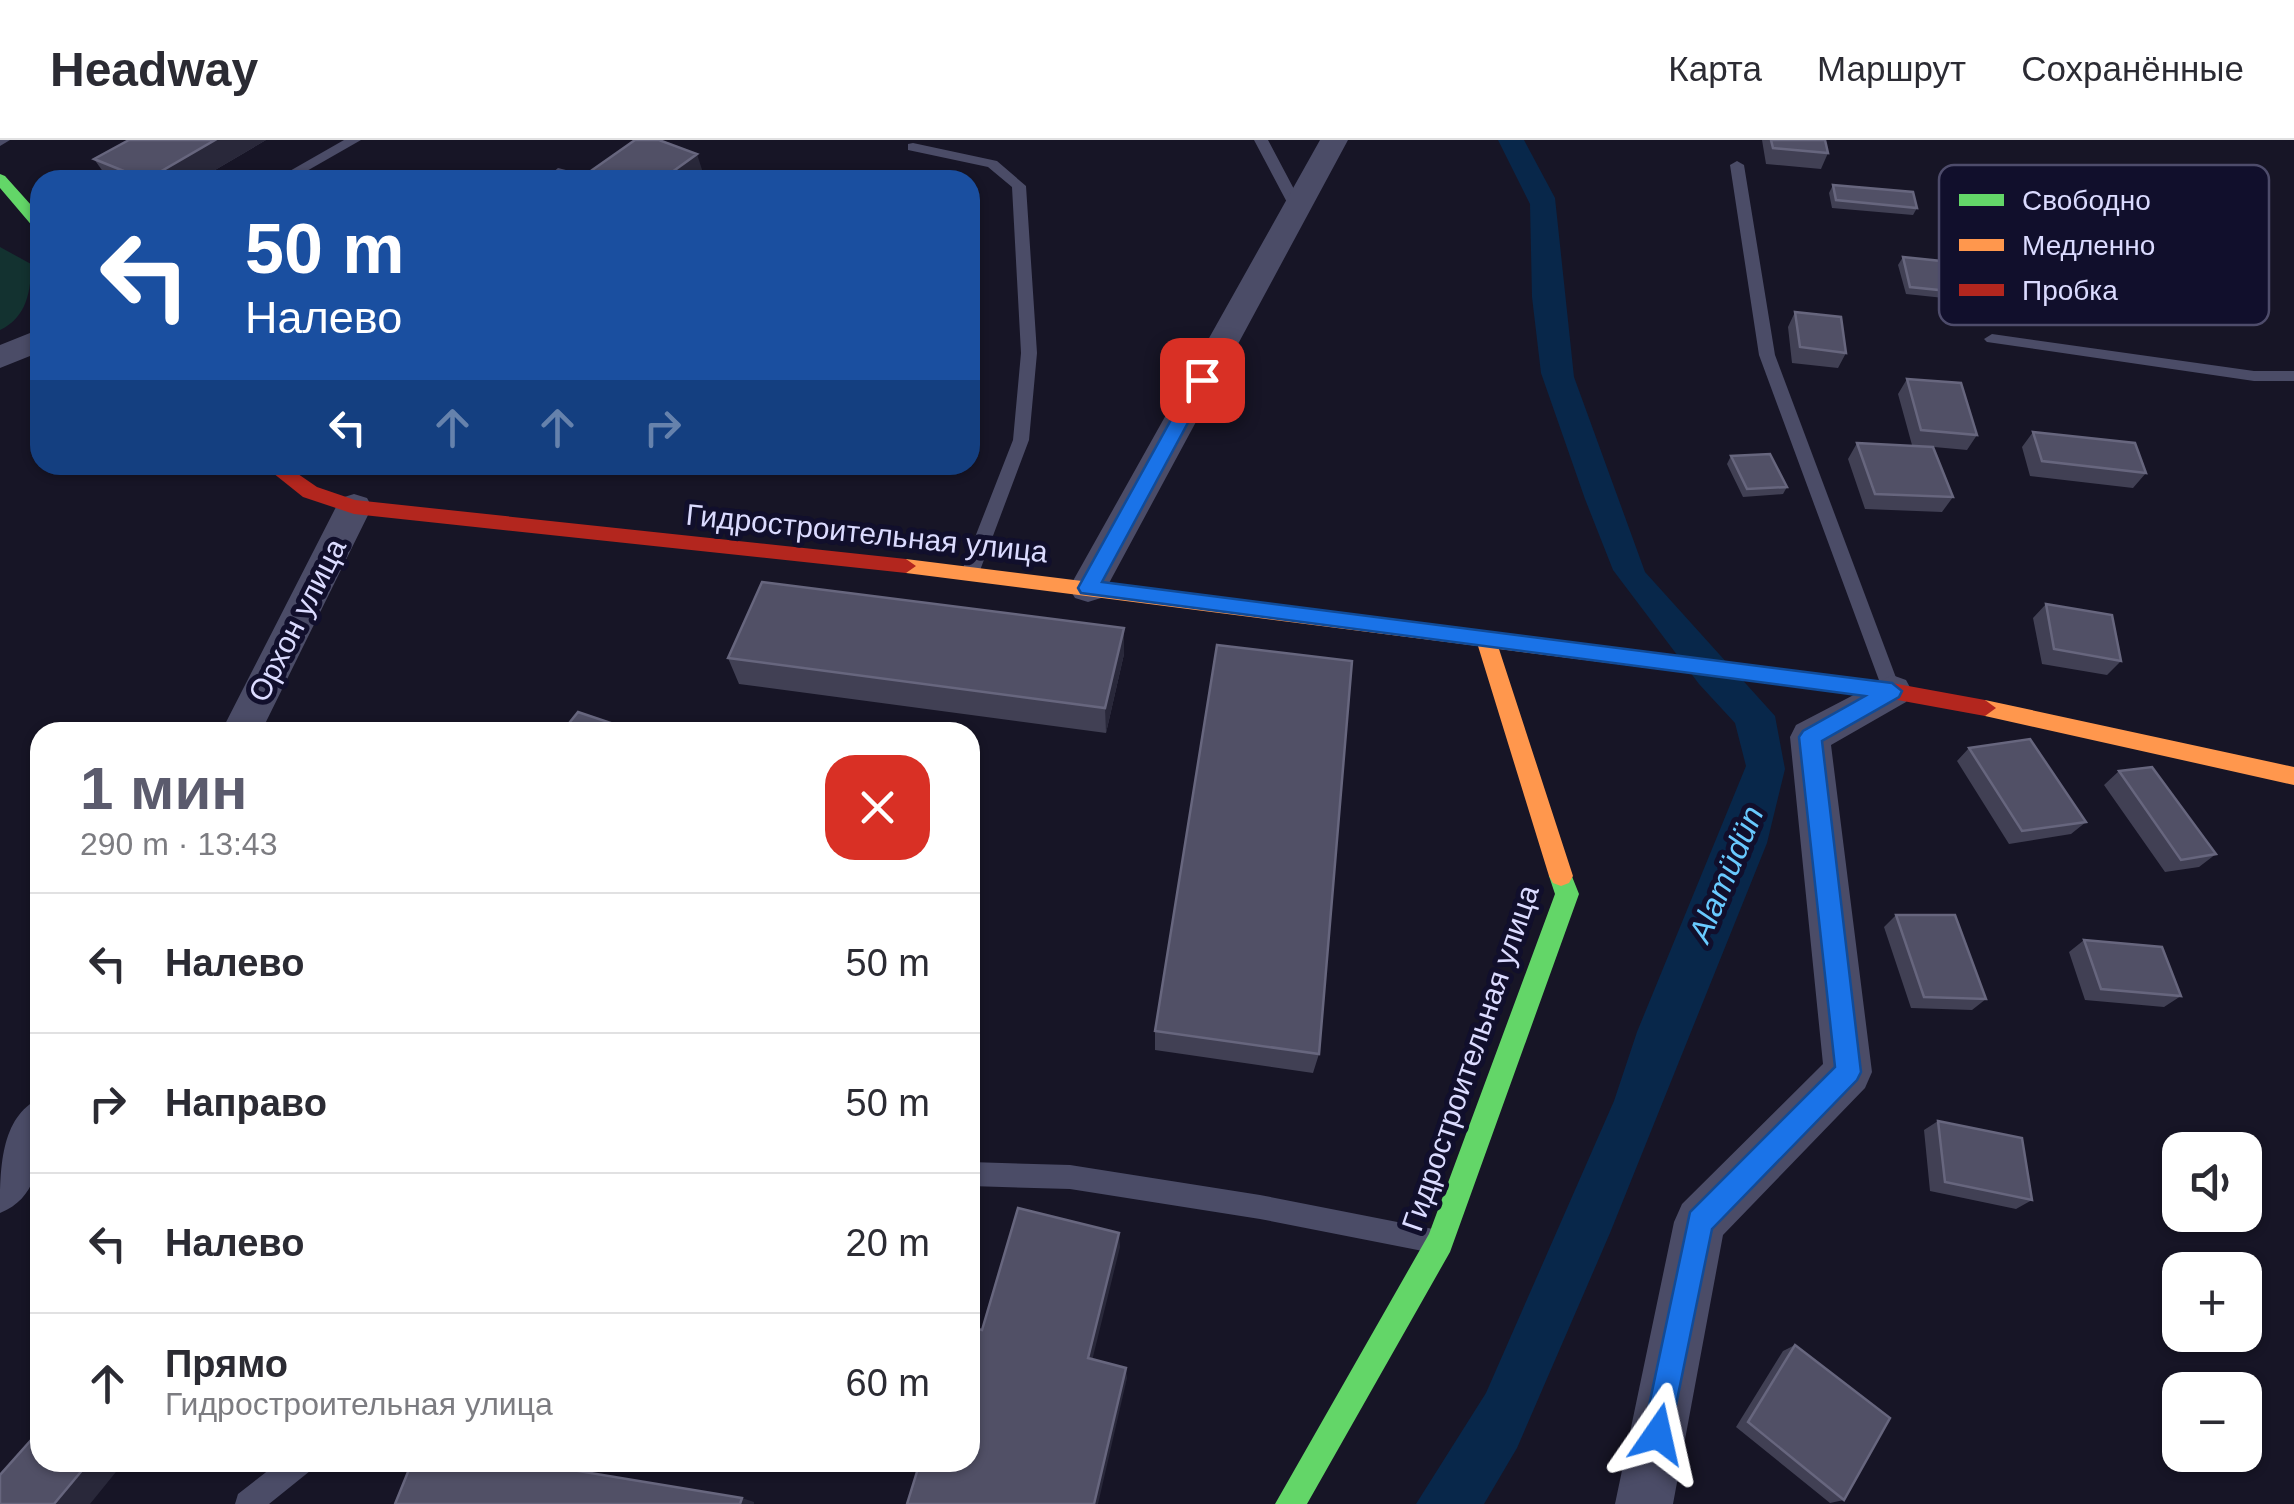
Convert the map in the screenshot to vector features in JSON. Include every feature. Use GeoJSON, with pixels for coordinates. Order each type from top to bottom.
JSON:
{"type":"FeatureCollection","features":[{"type":"Feature","properties":{"kind":"street"},"geometry":{"type":"LineString","coordinates":[[1088,588],[1334,140]]}},
{"type":"Feature","properties":{"kind":"street"},"geometry":{"type":"LineString","coordinates":[[0,179],[30,214]]}},
{"type":"Feature","properties":{"kind":"street"},"geometry":{"type":"LineString","coordinates":[[0,358],[30,344]]}},
{"type":"Feature","properties":{"kind":"street","name":"Гидростроительная улица"},"geometry":{"type":"LineString","coordinates":[[282,475],[317,497],[354,506],[970,574],[1486,639],[1567,894],[1440,1242],[1290,1504]]}},
{"type":"Feature","properties":{"kind":"street","name":"Орхон улица"},"geometry":{"type":"LineString","coordinates":[[246,722],[354,506]]}},
{"type":"Feature","properties":{"kind":"street"},"geometry":{"type":"LineString","coordinates":[[1486,639],[1877,689],[2037,717],[2294,776]]}},
{"type":"Feature","properties":{"kind":"street"},"geometry":{"type":"LineString","coordinates":[[1644,1504],[1700,1222],[1848,1072],[1810,737],[1877,689]]}},
{"type":"Feature","properties":{"kind":"street"},"geometry":{"type":"LineString","coordinates":[[0,1188],[30,1138]]}},
{"type":"Feature","properties":{"kind":"lane"},"geometry":{"type":"LineString","coordinates":[[299,170],[354,140]]}},
{"type":"Feature","properties":{"kind":"lane"},"geometry":{"type":"LineString","coordinates":[[1261,140],[1297,208]]}},
{"type":"Feature","properties":{"kind":"lane"},"geometry":{"type":"LineString","coordinates":[[913,147],[992,164],[1018,186],[1029,353],[1021,440],[970,574]]}},
{"type":"Feature","properties":{"kind":"lane"},"geometry":{"type":"LineString","coordinates":[[1737,166],[1768,355],[1877,689]]}},
{"type":"Feature","properties":{"kind":"lane"},"geometry":{"type":"LineString","coordinates":[[1992,339],[2254,376],[2294,376]]}},
{"type":"Feature","properties":{"kind":"lane"},"geometry":{"type":"LineString","coordinates":[[980,1174],[1070,1177],[1260,1206],[1440,1242]]}},
{"type":"Feature","properties":{"kind":"lane"},"geometry":{"type":"LineString","coordinates":[[248,1504],[288,1472]]}},
{"type":"Feature","properties":{"kind":"green space"},"geometry":{"type":"Polygon","coordinates":[[[0,247],[30,263],[30,284],[22,311],[0,330],[0,247]]]}},
{"type":"Feature","properties":{"kind":"water","name":"Alamüdün"},"geometry":{"type":"Polygon","coordinates":[[[1498,140],[1524,140],[1555,198],[1574,377],[1645,572],[1775,716],[1785,769],[1767,843],[1610,1233],[1517,1448],[1484,1504],[1416,1504],[1486,1393],[1614,1101],[1637,1032],[1746,766],[1735,723],[1699,684],[1613,570],[1541,373],[1532,297],[1530,204],[1498,140]]]}},
{"type":"Feature","properties":{"kind":"building"},"geometry":{"type":"Polygon","coordinates":[[[129,140],[215,140],[163,170],[121,170],[94,159],[129,140]]]}},
{"type":"Feature","properties":{"kind":"building"},"geometry":{"type":"Polygon","coordinates":[[[635,140],[659,140],[697,154],[675,170],[592,170],[635,140]]]}},
{"type":"Feature","properties":{"kind":"building"},"geometry":{"type":"Polygon","coordinates":[[[1771,140],[1825,140],[1828,153],[1773,148],[1771,140]]]}},
{"type":"Feature","properties":{"kind":"building"},"geometry":{"type":"Polygon","coordinates":[[[1833,185],[1913,192],[1917,208],[1836,200],[1833,185]]]}},
{"type":"Feature","properties":{"kind":"building"},"geometry":{"type":"Polygon","coordinates":[[[1903,257],[1939,261],[1939,290],[1910,287],[1903,257]]]}},
{"type":"Feature","properties":{"kind":"building"},"geometry":{"type":"Polygon","coordinates":[[[1795,312],[1841,317],[1846,353],[1800,347],[1795,312]]]}},
{"type":"Feature","properties":{"kind":"building"},"geometry":{"type":"Polygon","coordinates":[[[1907,379],[1961,383],[1977,435],[1921,430],[1907,379]]]}},
{"type":"Feature","properties":{"kind":"building"},"geometry":{"type":"Polygon","coordinates":[[[2033,432],[2135,443],[2146,473],[2042,461],[2033,432]]]}},
{"type":"Feature","properties":{"kind":"building"},"geometry":{"type":"Polygon","coordinates":[[[1857,443],[1933,447],[1953,497],[1875,494],[1857,443]]]}},
{"type":"Feature","properties":{"kind":"building"},"geometry":{"type":"Polygon","coordinates":[[[1770,454],[1787,487],[1747,489],[1731,456],[1770,454]]]}},
{"type":"Feature","properties":{"kind":"building"},"geometry":{"type":"Polygon","coordinates":[[[762,582],[1124,628],[1105,708],[728,658],[762,582]]]}},
{"type":"Feature","properties":{"kind":"building"},"geometry":{"type":"Polygon","coordinates":[[[2046,604],[2112,615],[2121,661],[2054,649],[2046,604]]]}},
{"type":"Feature","properties":{"kind":"building"},"geometry":{"type":"Polygon","coordinates":[[[1217,645],[1352,661],[1319,1054],[1155,1031],[1217,645]]]}},
{"type":"Feature","properties":{"kind":"building"},"geometry":{"type":"Polygon","coordinates":[[[578,712],[608,722],[570,722],[578,712]]]}},
{"type":"Feature","properties":{"kind":"building"},"geometry":{"type":"Polygon","coordinates":[[[2030,739],[2086,822],[2022,831],[1969,748],[2030,739]]]}},
{"type":"Feature","properties":{"kind":"building"},"geometry":{"type":"Polygon","coordinates":[[[2152,767],[2216,854],[2181,860],[2119,771],[2152,767]]]}},
{"type":"Feature","properties":{"kind":"building"},"geometry":{"type":"Polygon","coordinates":[[[1896,915],[1955,915],[1986,999],[1924,997],[1896,915]]]}},
{"type":"Feature","properties":{"kind":"building"},"geometry":{"type":"Polygon","coordinates":[[[2084,940],[2162,947],[2181,996],[2101,989],[2084,940]]]}},
{"type":"Feature","properties":{"kind":"building"},"geometry":{"type":"Polygon","coordinates":[[[1938,1121],[2022,1138],[2032,1200],[1945,1182],[1938,1121]]]}},
{"type":"Feature","properties":{"kind":"building"},"geometry":{"type":"Polygon","coordinates":[[[1018,1208],[1119,1233],[1088,1358],[1126,1368],[1094,1504],[907,1504],[917,1472],[980,1472],[982,1330],[1018,1208]]]}},
{"type":"Feature","properties":{"kind":"building"},"geometry":{"type":"Polygon","coordinates":[[[1795,1345],[1890,1418],[1844,1500],[1748,1422],[1795,1345]]]}},
{"type":"Feature","properties":{"kind":"building"},"geometry":{"type":"Polygon","coordinates":[[[30,1441],[30,1472],[81,1472],[54,1504],[0,1504],[0,1475],[30,1441]]]}},
{"type":"Feature","properties":{"kind":"building"},"geometry":{"type":"Polygon","coordinates":[[[408,1472],[585,1472],[742,1498],[740,1504],[395,1504],[408,1472]]]}},
{"type":"Feature","properties":{"kind":"traffic: fast"},"geometry":{"type":"LineString","coordinates":[[0,179],[30,214]]}},
{"type":"Feature","properties":{"kind":"traffic: fast"},"geometry":{"type":"LineString","coordinates":[[1290,1504],[1440,1242],[1567,894],[1561,876]]}},
{"type":"Feature","properties":{"kind":"traffic: slow"},"geometry":{"type":"LineString","coordinates":[[906,566],[1672,663]]}},
{"type":"Feature","properties":{"kind":"traffic: slow"},"geometry":{"type":"LineString","coordinates":[[1486,639],[1561,876]]}},
{"type":"Feature","properties":{"kind":"traffic: slow"},"geometry":{"type":"LineString","coordinates":[[1985,708],[2294,776]]}},
{"type":"Feature","properties":{"kind":"traffic: jam"},"geometry":{"type":"LineString","coordinates":[[286,475],[310,492],[354,507],[906,566]]}},
{"type":"Feature","properties":{"kind":"traffic: jam"},"geometry":{"type":"LineString","coordinates":[[1672,663],[1892,691],[1985,708]]}},
{"type":"Feature","properties":{"kind":"route"},"geometry":{"type":"LineString","coordinates":[[1202,380],[1088,588],[1892,691],[1810,737],[1848,1072],[1700,1222],[1658,1434]]}}]}
